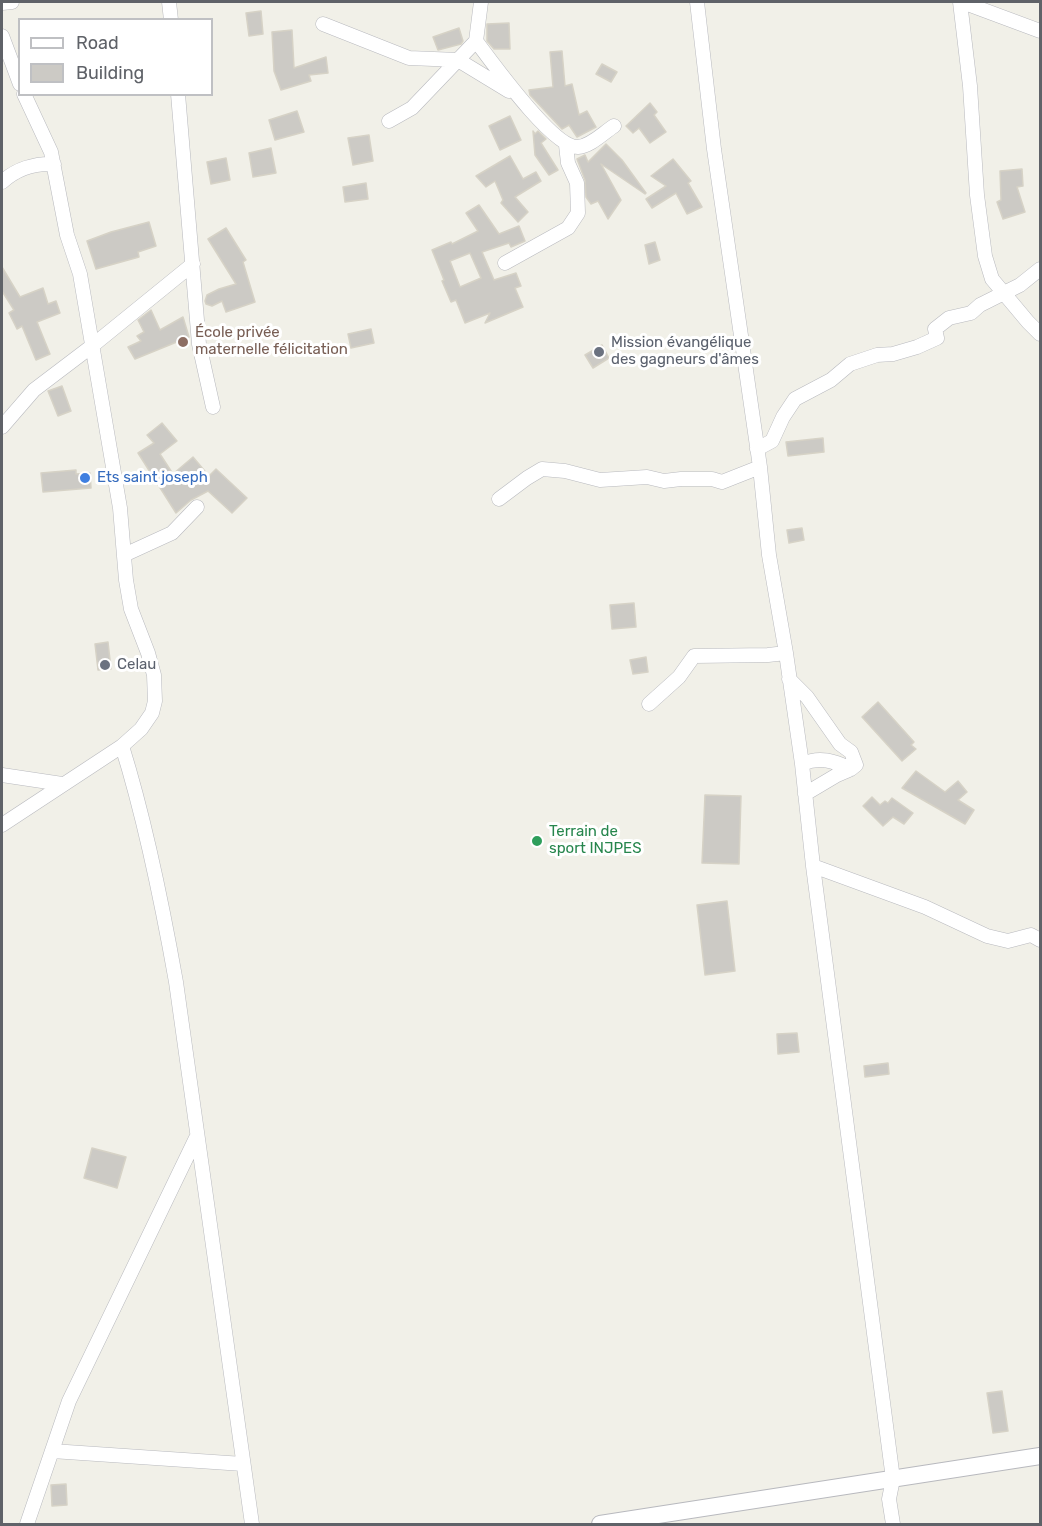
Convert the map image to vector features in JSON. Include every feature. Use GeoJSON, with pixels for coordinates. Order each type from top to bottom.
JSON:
{"type":"FeatureCollection","features":[{"type":"Feature","properties":{"kind":"street"},"geometry":{"type":"LineString","coordinates":[[2,3],[12,2]]}},
{"type":"Feature","properties":{"kind":"street"},"geometry":{"type":"LineString","coordinates":[[170,2],[171,18]]}},
{"type":"Feature","properties":{"kind":"street"},"geometry":{"type":"LineString","coordinates":[[389,121],[412,108],[476,41],[481,2]]}},
{"type":"Feature","properties":{"kind":"street"},"geometry":{"type":"LineString","coordinates":[[697,2],[714,149],[760,467],[769,555],[802,764],[813,866],[893,1479],[890,1499],[893,1524]]}},
{"type":"Feature","properties":{"kind":"street"},"geometry":{"type":"LineString","coordinates":[[1041,31],[961,2],[970,86],[977,195],[985,256],[992,279],[1041,334]]}},
{"type":"Feature","properties":{"kind":"street"},"geometry":{"type":"LineString","coordinates":[[323,24],[409,58],[458,60],[516,95]]}},
{"type":"Feature","properties":{"kind":"street"},"geometry":{"type":"LineString","coordinates":[[2,36],[18,79]]}},
{"type":"Feature","properties":{"kind":"street"},"geometry":{"type":"LineString","coordinates":[[476,41],[516,95],[566,145],[579,147],[590,143],[614,126]]}},
{"type":"Feature","properties":{"kind":"street"},"geometry":{"type":"LineString","coordinates":[[2,825],[122,746],[141,729],[152,713],[155,700],[154,675],[131,609],[123,555],[120,508],[80,274],[67,235],[51,152],[25,96]]}},
{"type":"Feature","properties":{"kind":"street"},"geometry":{"type":"LineString","coordinates":[[178,96],[199,344],[213,407]]}},
{"type":"Feature","properties":{"kind":"street"},"geometry":{"type":"LineString","coordinates":[[505,263],[568,228],[579,213],[577,183],[567,163],[566,145]]}},
{"type":"Feature","properties":{"kind":"street"},"geometry":{"type":"LineString","coordinates":[[2,182],[17,170],[43,163],[54,164]]}},
{"type":"Feature","properties":{"kind":"street"},"geometry":{"type":"LineString","coordinates":[[2,427],[34,390],[193,264]]}},
{"type":"Feature","properties":{"kind":"street"},"geometry":{"type":"LineString","coordinates":[[757,449],[772,441],[783,417],[795,399],[806,391],[831,381],[850,364],[877,355],[893,354],[937,339],[934,329],[949,318],[971,313],[980,305],[1020,285],[1041,269]]}},
{"type":"Feature","properties":{"kind":"street"},"geometry":{"type":"LineString","coordinates":[[499,499],[542,469],[584,474],[600,480],[647,477],[664,481],[712,479],[722,482],[760,467]]}},
{"type":"Feature","properties":{"kind":"street"},"geometry":{"type":"LineString","coordinates":[[123,555],[172,533],[197,507]]}},
{"type":"Feature","properties":{"kind":"street"},"geometry":{"type":"LineString","coordinates":[[649,704],[679,677],[694,656],[786,653]]}},
{"type":"Feature","properties":{"kind":"street"},"geometry":{"type":"LineString","coordinates":[[789,679],[807,697],[840,744],[850,752],[856,765],[805,794]]}},
{"type":"Feature","properties":{"kind":"street"},"geometry":{"type":"LineString","coordinates":[[122,746],[160,895],[176,982],[196,1138],[251,1518],[260,1524]]}},
{"type":"Feature","properties":{"kind":"street"},"geometry":{"type":"LineString","coordinates":[[802,764],[814,759],[823,759],[852,769]]}},
{"type":"Feature","properties":{"kind":"street"},"geometry":{"type":"LineString","coordinates":[[2,775],[62,784]]}},
{"type":"Feature","properties":{"kind":"street"},"geometry":{"type":"LineString","coordinates":[[813,866],[925,907],[987,936],[1008,941],[1031,935],[1041,940]]}},
{"type":"Feature","properties":{"kind":"street"},"geometry":{"type":"LineString","coordinates":[[27,1524],[69,1401],[196,1138]]}},
{"type":"Feature","properties":{"kind":"street"},"geometry":{"type":"LineString","coordinates":[[52,1451],[243,1464]]}},
{"type":"Feature","properties":{"kind":"street"},"geometry":{"type":"LineString","coordinates":[[600,1524],[1041,1456]]}},
{"type":"Feature","properties":{"kind":"building"},"geometry":{"type":"Polygon","coordinates":[[[261,11],[263,34],[249,36],[246,13],[261,11]]]}},
{"type":"Feature","properties":{"kind":"building"},"geometry":{"type":"Polygon","coordinates":[[[509,23],[510,49],[494,49],[487,41],[487,24],[509,23]]]}},
{"type":"Feature","properties":{"kind":"building"},"geometry":{"type":"Polygon","coordinates":[[[459,28],[463,41],[461,44],[438,50],[433,37],[459,28]]]}},
{"type":"Feature","properties":{"kind":"building"},"geometry":{"type":"Polygon","coordinates":[[[292,30],[294,68],[326,57],[328,73],[309,75],[311,81],[281,90],[274,71],[272,32],[292,30]]]}},
{"type":"Feature","properties":{"kind":"building"},"geometry":{"type":"Polygon","coordinates":[[[562,51],[565,86],[572,84],[579,115],[587,111],[596,127],[577,137],[569,125],[562,129],[530,95],[529,90],[553,87],[550,52],[562,51]]]}},
{"type":"Feature","properties":{"kind":"building"},"geometry":{"type":"Polygon","coordinates":[[[602,64],[617,72],[611,82],[596,74],[602,64]]]}},
{"type":"Feature","properties":{"kind":"building"},"geometry":{"type":"Polygon","coordinates":[[[650,103],[657,112],[654,115],[666,132],[650,143],[639,128],[633,133],[626,126],[650,103]]]}},
{"type":"Feature","properties":{"kind":"building"},"geometry":{"type":"Polygon","coordinates":[[[297,111],[304,132],[275,140],[269,120],[297,111]]]}},
{"type":"Feature","properties":{"kind":"building"},"geometry":{"type":"Polygon","coordinates":[[[510,116],[521,140],[500,150],[489,126],[510,116]]]}},
{"type":"Feature","properties":{"kind":"building"},"geometry":{"type":"Polygon","coordinates":[[[533,131],[535,134],[538,131],[546,139],[541,143],[558,170],[549,175],[535,155],[533,131]]]}},
{"type":"Feature","properties":{"kind":"building"},"geometry":{"type":"Polygon","coordinates":[[[369,135],[373,161],[353,165],[348,138],[369,135]]]}},
{"type":"Feature","properties":{"kind":"building"},"geometry":{"type":"Polygon","coordinates":[[[606,144],[622,160],[646,193],[601,164],[621,200],[608,219],[598,201],[591,204],[586,197],[585,180],[577,159],[585,155],[588,162],[606,144]]]}},
{"type":"Feature","properties":{"kind":"building"},"geometry":{"type":"Polygon","coordinates":[[[271,148],[276,173],[253,177],[249,153],[271,148]]]}},
{"type":"Feature","properties":{"kind":"building"},"geometry":{"type":"Polygon","coordinates":[[[510,156],[523,179],[536,172],[541,181],[515,197],[528,212],[518,222],[501,203],[503,200],[495,181],[486,187],[476,176],[510,156]]]}},
{"type":"Feature","properties":{"kind":"building"},"geometry":{"type":"Polygon","coordinates":[[[226,158],[230,180],[211,184],[207,162],[226,158]]]}},
{"type":"Feature","properties":{"kind":"building"},"geometry":{"type":"Polygon","coordinates":[[[673,159],[691,181],[688,183],[702,207],[687,214],[676,193],[652,208],[646,199],[666,186],[651,176],[673,159]]]}},
{"type":"Feature","properties":{"kind":"building"},"geometry":{"type":"Polygon","coordinates":[[[1022,169],[1023,186],[1017,187],[1025,212],[1003,219],[997,202],[1001,200],[1000,171],[1022,169]]]}},
{"type":"Feature","properties":{"kind":"building"},"geometry":{"type":"Polygon","coordinates":[[[366,183],[368,199],[345,202],[343,187],[366,183]]]}},
{"type":"Feature","properties":{"kind":"building"},"geometry":{"type":"Polygon","coordinates":[[[479,205],[499,234],[519,226],[525,241],[511,247],[509,243],[482,252],[494,280],[516,273],[521,286],[515,288],[523,307],[485,323],[490,313],[465,323],[456,300],[451,302],[432,250],[451,242],[452,244],[478,231],[466,213],[479,205]],[[470,253],[450,261],[460,287],[481,278],[470,253]]]}},
{"type":"Feature","properties":{"kind":"building"},"geometry":{"type":"Polygon","coordinates":[[[149,222],[156,246],[138,252],[139,257],[96,269],[87,241],[149,222]]]}},
{"type":"Feature","properties":{"kind":"building"},"geometry":{"type":"Polygon","coordinates":[[[226,228],[246,260],[243,262],[255,302],[226,312],[222,301],[212,306],[206,304],[205,301],[207,295],[236,284],[208,239],[226,228]]]}},
{"type":"Feature","properties":{"kind":"building"},"geometry":{"type":"Polygon","coordinates":[[[655,242],[660,260],[649,264],[645,245],[655,242]]]}},
{"type":"Feature","properties":{"kind":"building"},"geometry":{"type":"Polygon","coordinates":[[[2,267],[20,297],[43,288],[48,304],[56,301],[60,313],[37,322],[50,354],[36,360],[22,326],[17,329],[9,313],[14,310],[2,291],[2,267]]]}},
{"type":"Feature","properties":{"kind":"building"},"geometry":{"type":"Polygon","coordinates":[[[151,310],[160,330],[183,317],[189,337],[135,359],[128,347],[141,341],[137,336],[144,332],[138,320],[151,310]]]}},
{"type":"Feature","properties":{"kind":"building"},"geometry":{"type":"Polygon","coordinates":[[[371,329],[374,343],[351,348],[348,334],[371,329]]]}},
{"type":"Feature","properties":{"kind":"building"},"geometry":{"type":"Polygon","coordinates":[[[602,345],[609,358],[593,368],[585,355],[602,345]]]}},
{"type":"Feature","properties":{"kind":"building"},"geometry":{"type":"Polygon","coordinates":[[[62,386],[71,411],[58,416],[48,391],[62,386]]]}},
{"type":"Feature","properties":{"kind":"building"},"geometry":{"type":"Polygon","coordinates":[[[162,423],[177,441],[160,454],[173,474],[193,457],[209,476],[216,469],[247,498],[232,513],[208,491],[191,500],[176,513],[138,453],[154,443],[147,435],[162,423]]]}},
{"type":"Feature","properties":{"kind":"building"},"geometry":{"type":"Polygon","coordinates":[[[823,438],[824,452],[788,456],[786,442],[823,438]]]}},
{"type":"Feature","properties":{"kind":"building"},"geometry":{"type":"Polygon","coordinates":[[[76,470],[76,474],[90,473],[91,488],[43,492],[41,473],[76,470]]]}},
{"type":"Feature","properties":{"kind":"building"},"geometry":{"type":"Polygon","coordinates":[[[802,528],[804,540],[789,543],[787,530],[802,528]]]}},
{"type":"Feature","properties":{"kind":"building"},"geometry":{"type":"Polygon","coordinates":[[[634,603],[636,627],[612,629],[610,605],[634,603]]]}},
{"type":"Feature","properties":{"kind":"building"},"geometry":{"type":"Polygon","coordinates":[[[108,642],[111,669],[98,670],[95,644],[108,642]]]}},
{"type":"Feature","properties":{"kind":"building"},"geometry":{"type":"Polygon","coordinates":[[[646,657],[648,672],[633,674],[630,660],[646,657]]]}},
{"type":"Feature","properties":{"kind":"building"},"geometry":{"type":"Polygon","coordinates":[[[878,702],[914,742],[911,745],[916,749],[902,761],[862,717],[878,702]]]}},
{"type":"Feature","properties":{"kind":"building"},"geometry":{"type":"Polygon","coordinates":[[[916,771],[945,792],[958,781],[967,792],[958,800],[974,810],[965,824],[902,788],[916,771]]]}},
{"type":"Feature","properties":{"kind":"building"},"geometry":{"type":"Polygon","coordinates":[[[705,795],[741,796],[739,864],[702,863],[705,795]]]}},
{"type":"Feature","properties":{"kind":"building"},"geometry":{"type":"Polygon","coordinates":[[[872,797],[880,805],[885,801],[888,803],[892,798],[913,813],[904,824],[893,817],[883,826],[863,806],[872,797]]]}},
{"type":"Feature","properties":{"kind":"building"},"geometry":{"type":"Polygon","coordinates":[[[727,901],[735,971],[705,975],[697,905],[727,901]]]}},
{"type":"Feature","properties":{"kind":"building"},"geometry":{"type":"Polygon","coordinates":[[[797,1033],[799,1052],[778,1054],[777,1034],[797,1033]]]}},
{"type":"Feature","properties":{"kind":"building"},"geometry":{"type":"Polygon","coordinates":[[[888,1063],[889,1074],[865,1077],[864,1066],[888,1063]]]}},
{"type":"Feature","properties":{"kind":"building"},"geometry":{"type":"Polygon","coordinates":[[[92,1148],[126,1157],[117,1188],[84,1178],[92,1148]]]}},
{"type":"Feature","properties":{"kind":"building"},"geometry":{"type":"Polygon","coordinates":[[[1002,1391],[1008,1431],[993,1433],[987,1393],[1002,1391]]]}},
{"type":"Feature","properties":{"kind":"building"},"geometry":{"type":"Polygon","coordinates":[[[66,1484],[67,1505],[52,1506],[51,1485],[66,1484]]]}},
{"type":"Feature","properties":{"kind":"place","name":"École privée maternelle félicitation"},"geometry":{"type":"Point","coordinates":[183,342]}},
{"type":"Feature","properties":{"kind":"place","name":"Mission évangélique des gagneurs d'âmes"},"geometry":{"type":"Point","coordinates":[599,352]}},
{"type":"Feature","properties":{"kind":"place","name":"Ets saint joseph"},"geometry":{"type":"Point","coordinates":[85,478]}},
{"type":"Feature","properties":{"kind":"place","name":"Celau"},"geometry":{"type":"Point","coordinates":[105,665]}},
{"type":"Feature","properties":{"kind":"place","name":"Terrain de sport INJPES"},"geometry":{"type":"Point","coordinates":[537,841]}}]}
